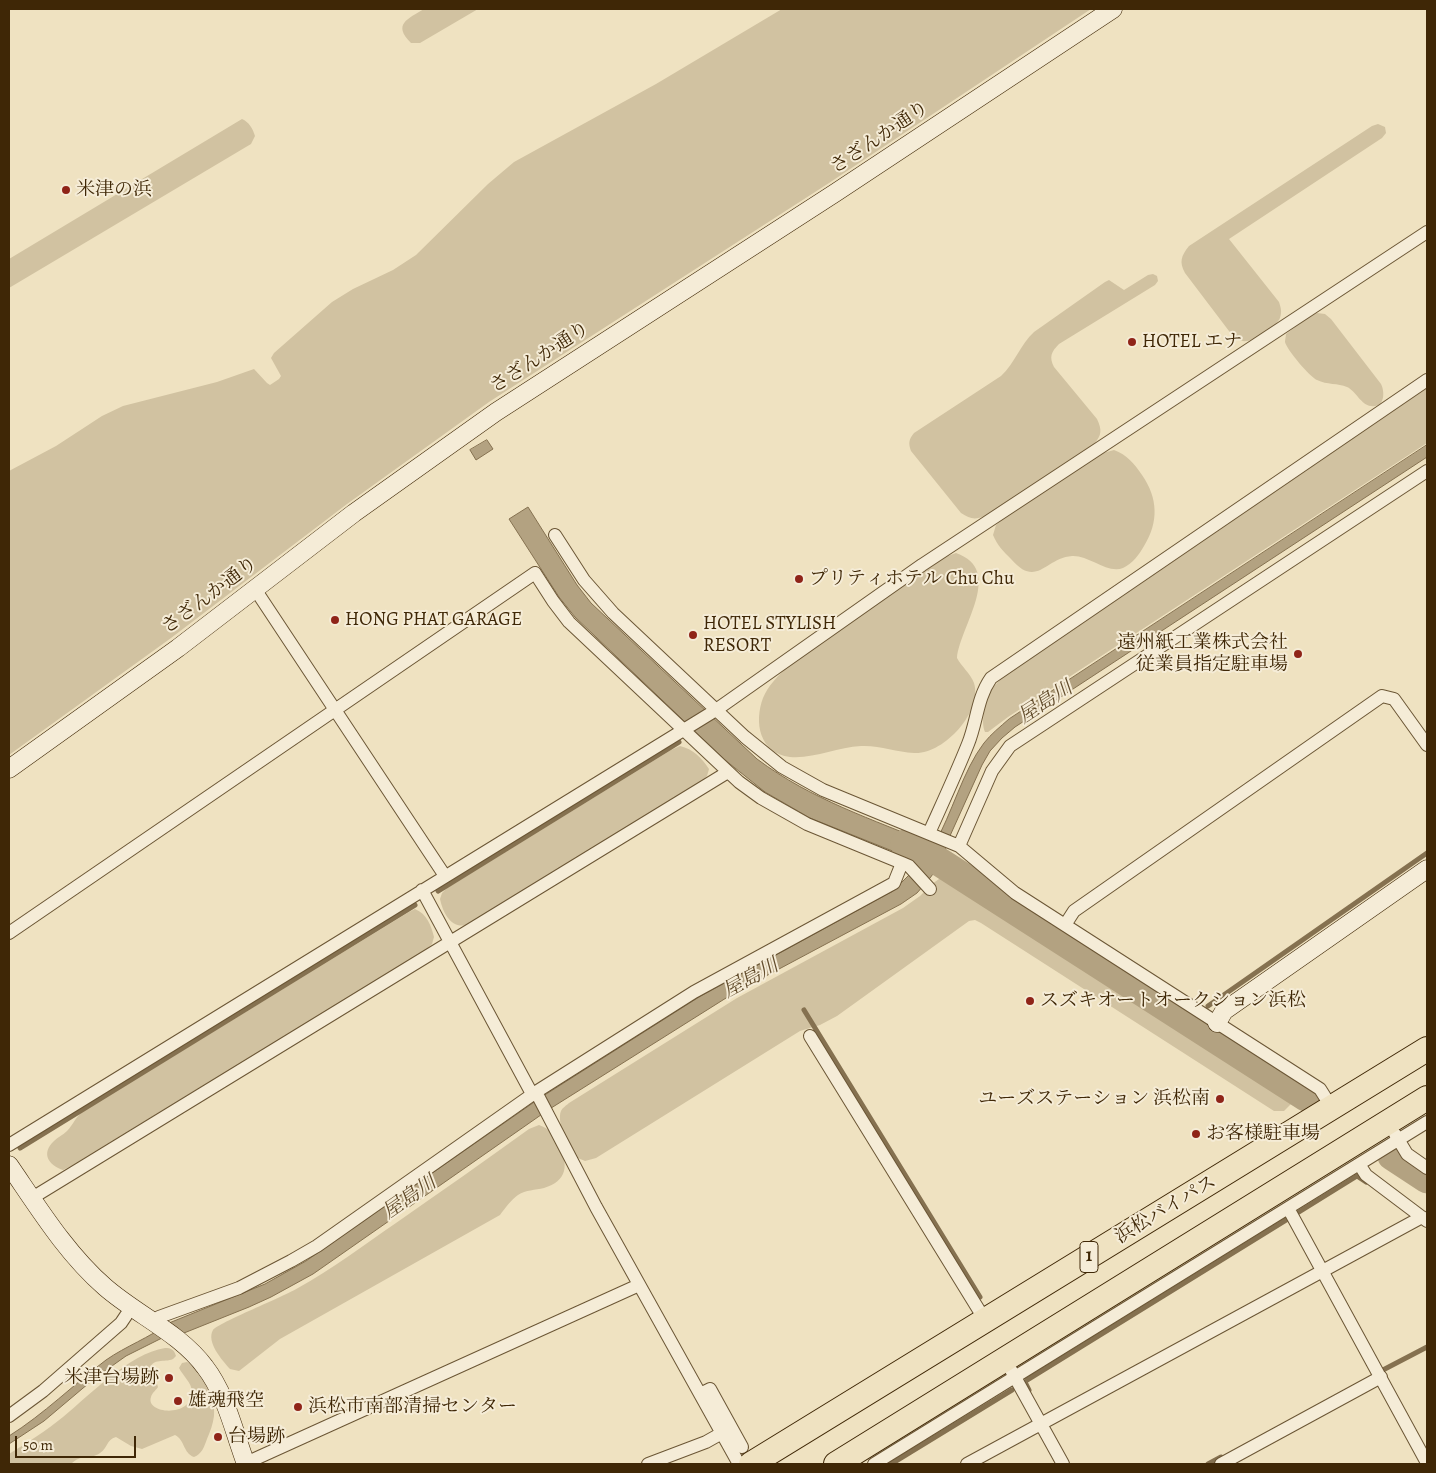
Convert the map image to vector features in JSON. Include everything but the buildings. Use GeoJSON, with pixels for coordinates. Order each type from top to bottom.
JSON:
{"type":"FeatureCollection","features":[{"type":"Feature","properties":{"kind":"highway","name":"浜松バイパス"},"geometry":{"type":"LineString","coordinates":[[746,1456],[985,1320],[1427,1049]]}},
{"type":"Feature","properties":{"kind":"highway","name":"1"},"geometry":{"type":"LineString","coordinates":[[836,1464],[1010,1369],[1393,1131],[1427,1098]]}},
{"type":"Feature","properties":{"kind":"street","name":"さざんか通り"},"geometry":{"type":"LineString","coordinates":[[9,769],[92,711],[370,502],[496,412],[828,198],[1113,9]]}},
{"type":"Feature","properties":{"kind":"street"},"geometry":{"type":"LineString","coordinates":[[9,1145],[713,712],[922,565],[1427,232]]}},
{"type":"Feature","properties":{"kind":"street"},"geometry":{"type":"LineString","coordinates":[[932,834],[968,745],[981,697],[991,678],[1427,380]]}},
{"type":"Feature","properties":{"kind":"street"},"geometry":{"type":"LineString","coordinates":[[956,844],[992,771],[1010,746],[1427,471]]}},
{"type":"Feature","properties":{"kind":"street"},"geometry":{"type":"LineString","coordinates":[[555,535],[597,597],[713,712],[763,753],[802,779],[823,790],[956,844],[1015,893],[1320,1089],[1332,1108]]}},
{"type":"Feature","properties":{"kind":"street"},"geometry":{"type":"LineString","coordinates":[[9,933],[535,573],[569,622],[685,729],[728,772],[761,798],[807,824],[907,866],[929,888]]}},
{"type":"Feature","properties":{"kind":"street"},"geometry":{"type":"LineString","coordinates":[[255,589],[445,876]]}},
{"type":"Feature","properties":{"kind":"street"},"geometry":{"type":"LineString","coordinates":[[1065,925],[1074,912],[1382,696],[1394,699],[1427,745]]}},
{"type":"Feature","properties":{"kind":"street"},"geometry":{"type":"LineString","coordinates":[[32,1198],[728,772]]}},
{"type":"Feature","properties":{"kind":"street"},"geometry":{"type":"LineString","coordinates":[[156,1325],[159,1318],[239,1288],[316,1246],[535,1093],[694,992],[894,883],[907,866]]}},
{"type":"Feature","properties":{"kind":"street"},"geometry":{"type":"LineString","coordinates":[[1217,1023],[1224,1011],[1427,869]]}},
{"type":"Feature","properties":{"kind":"street"},"geometry":{"type":"LineString","coordinates":[[422,890],[549,1116],[596,1208],[739,1464]]}},
{"type":"Feature","properties":{"kind":"street"},"geometry":{"type":"LineString","coordinates":[[810,1036],[818,1060],[985,1320]]}},
{"type":"Feature","properties":{"kind":"street"},"geometry":{"type":"LineString","coordinates":[[874,1464],[1010,1369],[1288,1208],[1334,1168],[1360,1164],[1393,1131],[1427,1122]]}},
{"type":"Feature","properties":{"kind":"street"},"geometry":{"type":"LineString","coordinates":[[1393,1131],[1407,1154],[1427,1168]]}},
{"type":"Feature","properties":{"kind":"street"},"geometry":{"type":"LineString","coordinates":[[968,1464],[1323,1271],[1425,1219],[1366,1175],[1360,1164]]}},
{"type":"Feature","properties":{"kind":"street"},"geometry":{"type":"LineString","coordinates":[[9,1165],[59,1236],[86,1269],[132,1308],[177,1338],[206,1367],[216,1383],[246,1464],[639,1285]]}},
{"type":"Feature","properties":{"kind":"street"},"geometry":{"type":"LineString","coordinates":[[1288,1208],[1427,1463]]}},
{"type":"Feature","properties":{"kind":"street"},"geometry":{"type":"LineString","coordinates":[[9,1416],[30,1402],[86,1354],[121,1322],[132,1308]]}},
{"type":"Feature","properties":{"kind":"street"},"geometry":{"type":"LineString","coordinates":[[1010,1369],[1063,1464]]}},
{"type":"Feature","properties":{"kind":"street"},"geometry":{"type":"LineString","coordinates":[[1221,1464],[1381,1377]]}},
{"type":"Feature","properties":{"kind":"street"},"geometry":{"type":"LineString","coordinates":[[700,1394],[710,1389],[746,1456]]}},
{"type":"Feature","properties":{"kind":"street"},"geometry":{"type":"LineString","coordinates":[[648,1464],[706,1442],[722,1433]]}},
{"type":"Feature","properties":{"kind":"shaded area"},"geometry":{"type":"Polygon","coordinates":[[[424,9],[478,9],[420,43],[411,43],[403,31],[404,23],[424,9]]]}},
{"type":"Feature","properties":{"kind":"shaded area"},"geometry":{"type":"Polygon","coordinates":[[[782,9],[1091,9],[829,183],[489,402],[347,504],[171,638],[9,755],[9,471],[56,446],[102,416],[123,406],[217,382],[254,369],[270,385],[281,376],[271,358],[274,353],[332,302],[353,289],[393,270],[416,255],[488,184],[514,162],[656,84],[782,9]]]}},
{"type":"Feature","properties":{"kind":"shaded area"},"geometry":{"type":"Polygon","coordinates":[[[242,119],[249,124],[254,133],[255,136],[251,144],[9,288],[9,259],[242,119]]]}},
{"type":"Feature","properties":{"kind":"shaded area"},"geometry":{"type":"Polygon","coordinates":[[[1378,124],[1385,127],[1386,133],[1382,138],[1229,239],[1279,302],[1281,310],[1278,322],[1255,338],[1242,341],[1232,335],[1185,273],[1182,262],[1186,250],[1189,246],[1372,126],[1378,124]]]}},
{"type":"Feature","properties":{"kind":"shaded area"},"geometry":{"type":"Polygon","coordinates":[[[1153,274],[1157,276],[1158,281],[1155,285],[1059,344],[1052,355],[1054,367],[1097,419],[1100,426],[1100,435],[1097,441],[985,516],[973,518],[961,513],[911,451],[909,446],[914,433],[1001,376],[1034,332],[1105,282],[1109,280],[1124,290],[1148,275],[1153,274]]]}},
{"type":"Feature","properties":{"kind":"shaded area"},"geometry":{"type":"Polygon","coordinates":[[[1317,313],[1325,314],[1331,319],[1381,384],[1383,399],[1379,405],[1367,405],[1347,387],[1317,380],[1304,369],[1290,351],[1285,342],[1286,334],[1317,313]]]}},
{"type":"Feature","properties":{"kind":"shaded area"},"geometry":{"type":"Polygon","coordinates":[[[1427,388],[1427,443],[1008,717],[988,732],[985,732],[983,716],[988,698],[994,686],[1004,677],[1427,388]]]}},
{"type":"Feature","properties":{"kind":"shaded area"},"geometry":{"type":"Polygon","coordinates":[[[1114,450],[1130,460],[1136,467],[1147,484],[1154,501],[1155,510],[1152,528],[1138,556],[1127,566],[1117,569],[1104,567],[1078,556],[1063,558],[1035,572],[1020,568],[1003,551],[993,535],[996,525],[1103,453],[1114,450]]]}},
{"type":"Feature","properties":{"kind":"shaded area"},"geometry":{"type":"Polygon","coordinates":[[[956,553],[970,561],[977,572],[979,585],[957,658],[973,680],[975,694],[967,718],[958,730],[937,747],[925,752],[914,753],[861,746],[808,756],[790,757],[771,749],[765,743],[759,726],[760,707],[765,694],[779,675],[786,668],[925,570],[945,557],[956,553]]]}},
{"type":"Feature","properties":{"kind":"shaded area"},"geometry":{"type":"Polygon","coordinates":[[[680,746],[697,754],[709,769],[707,776],[702,781],[467,925],[456,925],[449,919],[443,910],[440,899],[442,893],[447,888],[680,746]]]}},
{"type":"Feature","properties":{"kind":"shaded area"},"geometry":{"type":"Polygon","coordinates":[[[948,878],[954,880],[1290,1095],[1292,1103],[1284,1111],[1274,1111],[975,920],[969,921],[837,1016],[820,1025],[800,1031],[596,1158],[585,1161],[574,1154],[564,1136],[560,1122],[561,1111],[569,1103],[737,998],[903,908],[939,879],[948,878]]]}},
{"type":"Feature","properties":{"kind":"shaded area"},"geometry":{"type":"Polygon","coordinates":[[[415,909],[425,917],[433,933],[432,944],[426,950],[71,1166],[63,1170],[50,1162],[47,1154],[50,1145],[67,1131],[82,1112],[415,909]]]}},
{"type":"Feature","properties":{"kind":"shaded area"},"geometry":{"type":"Polygon","coordinates":[[[539,1125],[552,1133],[564,1160],[564,1172],[552,1185],[518,1195],[500,1215],[280,1339],[239,1371],[230,1369],[219,1356],[213,1345],[211,1335],[213,1330],[291,1292],[323,1273],[529,1129],[539,1125]]]}},
{"type":"Feature","properties":{"kind":"shaded area"},"geometry":{"type":"Polygon","coordinates":[[[165,1348],[172,1349],[176,1356],[170,1360],[153,1363],[151,1366],[149,1370],[155,1377],[158,1387],[151,1397],[151,1403],[161,1410],[169,1411],[185,1406],[190,1400],[192,1389],[179,1368],[182,1363],[187,1362],[199,1372],[211,1393],[214,1416],[204,1447],[199,1454],[194,1457],[190,1455],[181,1440],[175,1435],[142,1449],[131,1446],[116,1437],[110,1440],[100,1453],[79,1459],[71,1464],[9,1464],[9,1454],[57,1422],[124,1366],[151,1352],[165,1348]]]}},
{"type":"Feature","properties":{"kind":"water"},"geometry":{"type":"Polygon","coordinates":[[[487,440],[493,449],[476,460],[470,450],[487,440]]]}},
{"type":"Feature","properties":{"kind":"water","name":"屋島川"},"geometry":{"type":"Polygon","coordinates":[[[1427,445],[1427,457],[1015,727],[1002,738],[990,751],[982,765],[949,838],[941,863],[917,893],[901,904],[734,993],[548,1110],[313,1274],[249,1307],[184,1333],[164,1337],[126,1356],[95,1378],[44,1421],[9,1444],[9,1436],[106,1360],[169,1323],[265,1284],[306,1261],[540,1098],[699,997],[893,891],[917,867],[915,860],[810,818],[765,792],[725,760],[575,617],[559,597],[509,519],[528,507],[577,585],[591,603],[757,759],[799,786],[843,808],[934,845],[977,754],[984,743],[1009,719],[1427,445]]]}},
{"type":"Feature","properties":{"kind":"waterway"},"geometry":{"type":"LineString","coordinates":[[438,891],[679,742]]}},
{"type":"Feature","properties":{"kind":"waterway"},"geometry":{"type":"LineString","coordinates":[[905,844],[935,859],[1306,1097]]}},
{"type":"Feature","properties":{"kind":"waterway"},"geometry":{"type":"LineString","coordinates":[[1208,1006],[1427,853]]}},
{"type":"Feature","properties":{"kind":"waterway"},"geometry":{"type":"LineString","coordinates":[[20,1148],[415,905]]}},
{"type":"Feature","properties":{"kind":"waterway"},"geometry":{"type":"LineString","coordinates":[[804,1010],[980,1297]]}},
{"type":"Feature","properties":{"kind":"waterway"},"geometry":{"type":"LineString","coordinates":[[1187,1021],[1191,1018]]}},
{"type":"Feature","properties":{"kind":"waterway"},"geometry":{"type":"LineString","coordinates":[[1392,1156],[1427,1179]]}},
{"type":"Feature","properties":{"kind":"waterway"},"geometry":{"type":"LineString","coordinates":[[1299,1212],[1357,1176],[1366,1182]]}},
{"type":"Feature","properties":{"kind":"waterway"},"geometry":{"type":"LineString","coordinates":[[1027,1380],[1286,1220]]}},
{"type":"Feature","properties":{"kind":"waterway"},"geometry":{"type":"LineString","coordinates":[[1381,1371],[1427,1347]]}},
{"type":"Feature","properties":{"kind":"waterway"},"geometry":{"type":"LineString","coordinates":[[1025,1382],[1029,1390]]}},
{"type":"Feature","properties":{"kind":"waterway"},"geometry":{"type":"LineString","coordinates":[[891,1464],[1012,1390]]}},
{"type":"Feature","properties":{"kind":"waterway"},"geometry":{"type":"LineString","coordinates":[[1208,1464],[1221,1457]]}},
{"type":"Feature","properties":{"kind":"place","name":"米津の浜"},"geometry":{"type":"Point","coordinates":[66,190]}},
{"type":"Feature","properties":{"kind":"place","name":"HOTEL エナ"},"geometry":{"type":"Point","coordinates":[1132,342]}},
{"type":"Feature","properties":{"kind":"place","name":"プリティホテル Chu Chu"},"geometry":{"type":"Point","coordinates":[799,579]}},
{"type":"Feature","properties":{"kind":"place","name":"HONG PHAT GARAGE"},"geometry":{"type":"Point","coordinates":[335,620]}},
{"type":"Feature","properties":{"kind":"place","name":"HOTEL STYLISH RESORT"},"geometry":{"type":"Point","coordinates":[693,635]}},
{"type":"Feature","properties":{"kind":"place","name":"遠州紙工業株式会社 従業員指定駐車場"},"geometry":{"type":"Point","coordinates":[1298,654]}},
{"type":"Feature","properties":{"kind":"place","name":"スズキオートオークション浜松"},"geometry":{"type":"Point","coordinates":[1030,1001]}},
{"type":"Feature","properties":{"kind":"place","name":"ユーズステーション 浜松南"},"geometry":{"type":"Point","coordinates":[1220,1099]}},
{"type":"Feature","properties":{"kind":"place","name":"お客様駐車場"},"geometry":{"type":"Point","coordinates":[1196,1134]}},
{"type":"Feature","properties":{"kind":"place","name":"米津台場跡"},"geometry":{"type":"Point","coordinates":[169,1378]}},
{"type":"Feature","properties":{"kind":"place","name":"雄魂飛空"},"geometry":{"type":"Point","coordinates":[178,1401]}},
{"type":"Feature","properties":{"kind":"place","name":"浜松市南部清掃センター"},"geometry":{"type":"Point","coordinates":[298,1407]}},
{"type":"Feature","properties":{"kind":"place","name":"台場跡"},"geometry":{"type":"Point","coordinates":[218,1437]}}]}
